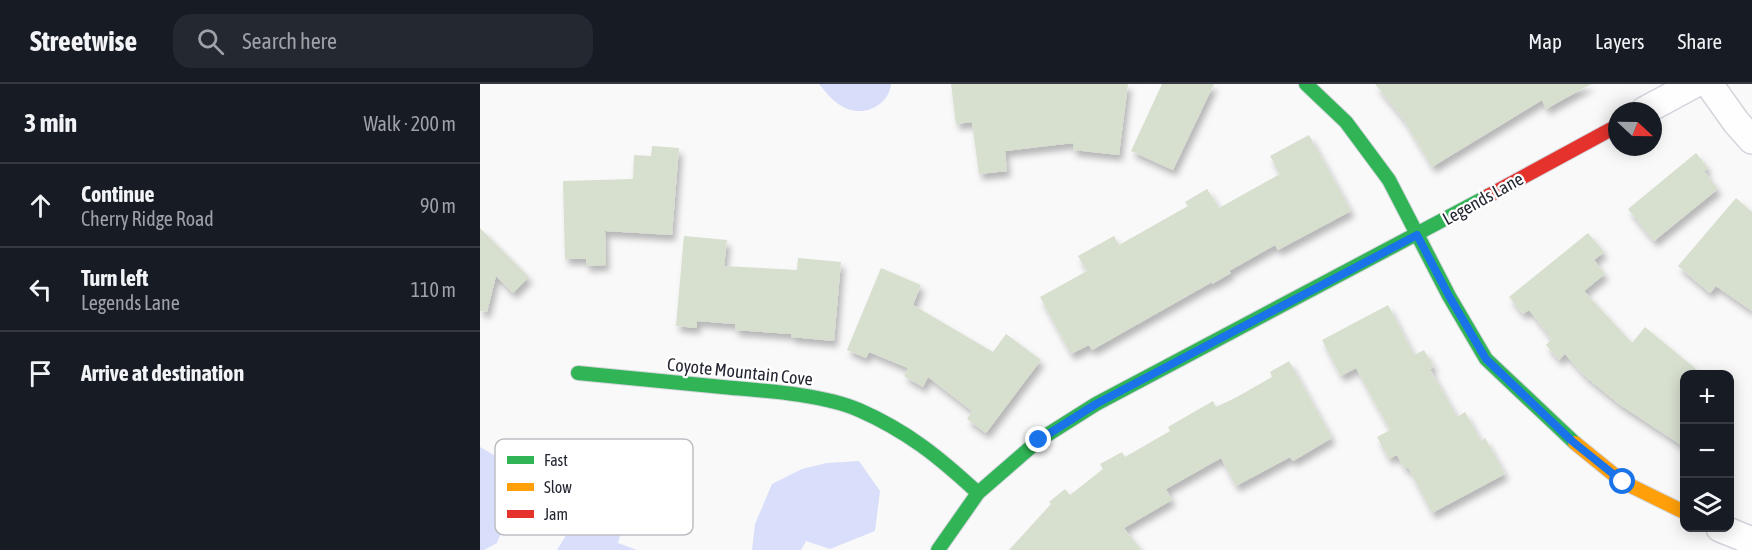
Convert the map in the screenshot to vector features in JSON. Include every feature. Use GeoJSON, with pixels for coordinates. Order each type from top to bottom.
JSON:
{"type":"FeatureCollection","features":[{"type":"Feature","properties":{"kind":"street"},"geometry":{"type":"LineString","coordinates":[[1306,84],[1346,122],[1389,180],[1449,296],[1486,359],[1572,441],[1623,482],[1680,510]]}},
{"type":"Feature","properties":{"kind":"street"},"geometry":{"type":"LineString","coordinates":[[1661,102],[1694,84]]}},
{"type":"Feature","properties":{"kind":"street"},"geometry":{"type":"LineString","coordinates":[[1709,84],[1752,140]]}},
{"type":"Feature","properties":{"kind":"street","name":"Legends Lane"},"geometry":{"type":"LineString","coordinates":[[938,550],[978,493],[1039,440],[1096,404],[1417,235],[1608,131]]}},
{"type":"Feature","properties":{"kind":"street","name":"Coyote Mountain Cove"},"geometry":{"type":"LineString","coordinates":[[578,373],[780,392],[857,409],[912,438],[939,457],[978,493]]}},
{"type":"Feature","properties":{"kind":"street"},"geometry":{"type":"LineString","coordinates":[[1729,532],[1752,542]]}},
{"type":"Feature","properties":{"kind":"shaded area"},"geometry":{"type":"Polygon","coordinates":[[[819,84],[891,84],[882,103],[876,107],[855,111],[840,105],[819,84]]]}},
{"type":"Feature","properties":{"kind":"shaded area"},"geometry":{"type":"Polygon","coordinates":[[[480,447],[495,456],[495,535],[500,535],[497,543],[480,550],[480,447]]]}},
{"type":"Feature","properties":{"kind":"shaded area"},"geometry":{"type":"Polygon","coordinates":[[[859,461],[880,491],[875,531],[830,549],[806,541],[801,550],[752,550],[755,524],[772,484],[802,469],[827,463],[859,461]]]}},
{"type":"Feature","properties":{"kind":"shaded area"},"geometry":{"type":"Polygon","coordinates":[[[566,535],[620,535],[618,543],[637,550],[557,550],[566,535]]]}},
{"type":"Feature","properties":{"kind":"building"},"geometry":{"type":"Polygon","coordinates":[[[951,84],[1128,84],[1119,155],[1073,150],[1073,143],[1005,151],[1007,171],[979,174],[972,122],[956,124],[951,84]]]}},
{"type":"Feature","properties":{"kind":"building"},"geometry":{"type":"Polygon","coordinates":[[[1162,84],[1214,84],[1173,170],[1131,151],[1162,84]]]}},
{"type":"Feature","properties":{"kind":"building"},"geometry":{"type":"Polygon","coordinates":[[[1375,84],[1591,84],[1546,109],[1542,100],[1432,167],[1404,120],[1375,84]]]}},
{"type":"Feature","properties":{"kind":"building"},"geometry":{"type":"Polygon","coordinates":[[[1309,135],[1351,211],[1278,250],[1275,245],[1229,271],[1231,273],[1212,284],[1212,282],[1092,350],[1089,345],[1071,354],[1040,297],[1087,271],[1078,256],[1114,236],[1119,245],[1188,206],[1185,202],[1207,189],[1219,208],[1280,174],[1270,156],[1309,135]]]}},
{"type":"Feature","properties":{"kind":"building"},"geometry":{"type":"Polygon","coordinates":[[[652,146],[679,148],[672,235],[605,231],[606,265],[586,266],[586,259],[565,259],[563,181],[633,179],[634,155],[651,156],[652,146]]]}},
{"type":"Feature","properties":{"kind":"building"},"geometry":{"type":"Polygon","coordinates":[[[1696,153],[1708,168],[1704,171],[1718,189],[1654,241],[1628,209],[1696,153]]]}},
{"type":"Feature","properties":{"kind":"building"},"geometry":{"type":"Polygon","coordinates":[[[1736,198],[1752,212],[1752,311],[1716,286],[1710,293],[1678,266],[1736,198]]]}},
{"type":"Feature","properties":{"kind":"building"},"geometry":{"type":"Polygon","coordinates":[[[480,228],[529,277],[513,293],[496,276],[487,312],[480,311],[480,228]]]}},
{"type":"Feature","properties":{"kind":"building"},"geometry":{"type":"Polygon","coordinates":[[[1588,233],[1604,252],[1594,260],[1605,274],[1584,291],[1632,343],[1645,327],[1697,370],[1680,370],[1680,444],[1619,404],[1586,377],[1565,354],[1559,360],[1546,345],[1552,339],[1529,310],[1523,314],[1509,297],[1588,233]]]}},
{"type":"Feature","properties":{"kind":"building"},"geometry":{"type":"Polygon","coordinates":[[[684,236],[727,240],[724,266],[797,270],[798,258],[841,262],[834,341],[791,337],[791,334],[735,330],[735,324],[697,321],[697,328],[676,326],[684,236]]]}},
{"type":"Feature","properties":{"kind":"building"},"geometry":{"type":"Polygon","coordinates":[[[881,268],[921,285],[913,305],[993,352],[1006,334],[1041,360],[986,433],[967,419],[972,411],[928,377],[923,387],[904,376],[908,368],[869,352],[866,358],[847,350],[881,268]]]}},
{"type":"Feature","properties":{"kind":"building"},"geometry":{"type":"Polygon","coordinates":[[[1388,305],[1414,355],[1424,350],[1434,367],[1430,369],[1457,417],[1465,412],[1481,441],[1485,438],[1505,474],[1432,513],[1408,467],[1405,469],[1397,455],[1389,459],[1377,437],[1390,430],[1356,368],[1341,376],[1322,340],[1388,305]]]}},
{"type":"Feature","properties":{"kind":"building"},"geometry":{"type":"Polygon","coordinates":[[[1289,361],[1332,438],[1293,461],[1290,457],[1236,486],[1221,458],[1166,489],[1172,500],[1124,528],[1141,550],[1009,550],[1051,504],[1049,502],[1065,489],[1070,495],[1103,469],[1100,464],[1122,452],[1125,457],[1170,431],[1168,427],[1213,401],[1216,407],[1237,397],[1272,377],[1270,372],[1289,361]]]}},
{"type":"Feature","properties":{"kind":"traffic: fast"},"geometry":{"type":"LineString","coordinates":[[1306,84],[1346,122],[1389,180],[1449,296],[1486,359],[1575,443]]}},
{"type":"Feature","properties":{"kind":"traffic: fast"},"geometry":{"type":"LineString","coordinates":[[938,550],[978,493],[1039,440],[1096,404],[1488,196]]}},
{"type":"Feature","properties":{"kind":"traffic: fast"},"geometry":{"type":"LineString","coordinates":[[578,373],[780,392],[845,405],[876,418],[907,436],[936,456],[978,493]]}},
{"type":"Feature","properties":{"kind":"traffic: slow"},"geometry":{"type":"LineString","coordinates":[[1575,443],[1623,482],[1680,510]]}},
{"type":"Feature","properties":{"kind":"traffic: jam"},"geometry":{"type":"LineString","coordinates":[[1488,196],[1608,131]]}},
{"type":"Feature","properties":{"kind":"route"},"geometry":{"type":"LineString","coordinates":[[1039,440],[1096,404],[1417,235],[1486,359],[1572,441],[1623,482]]}}]}
